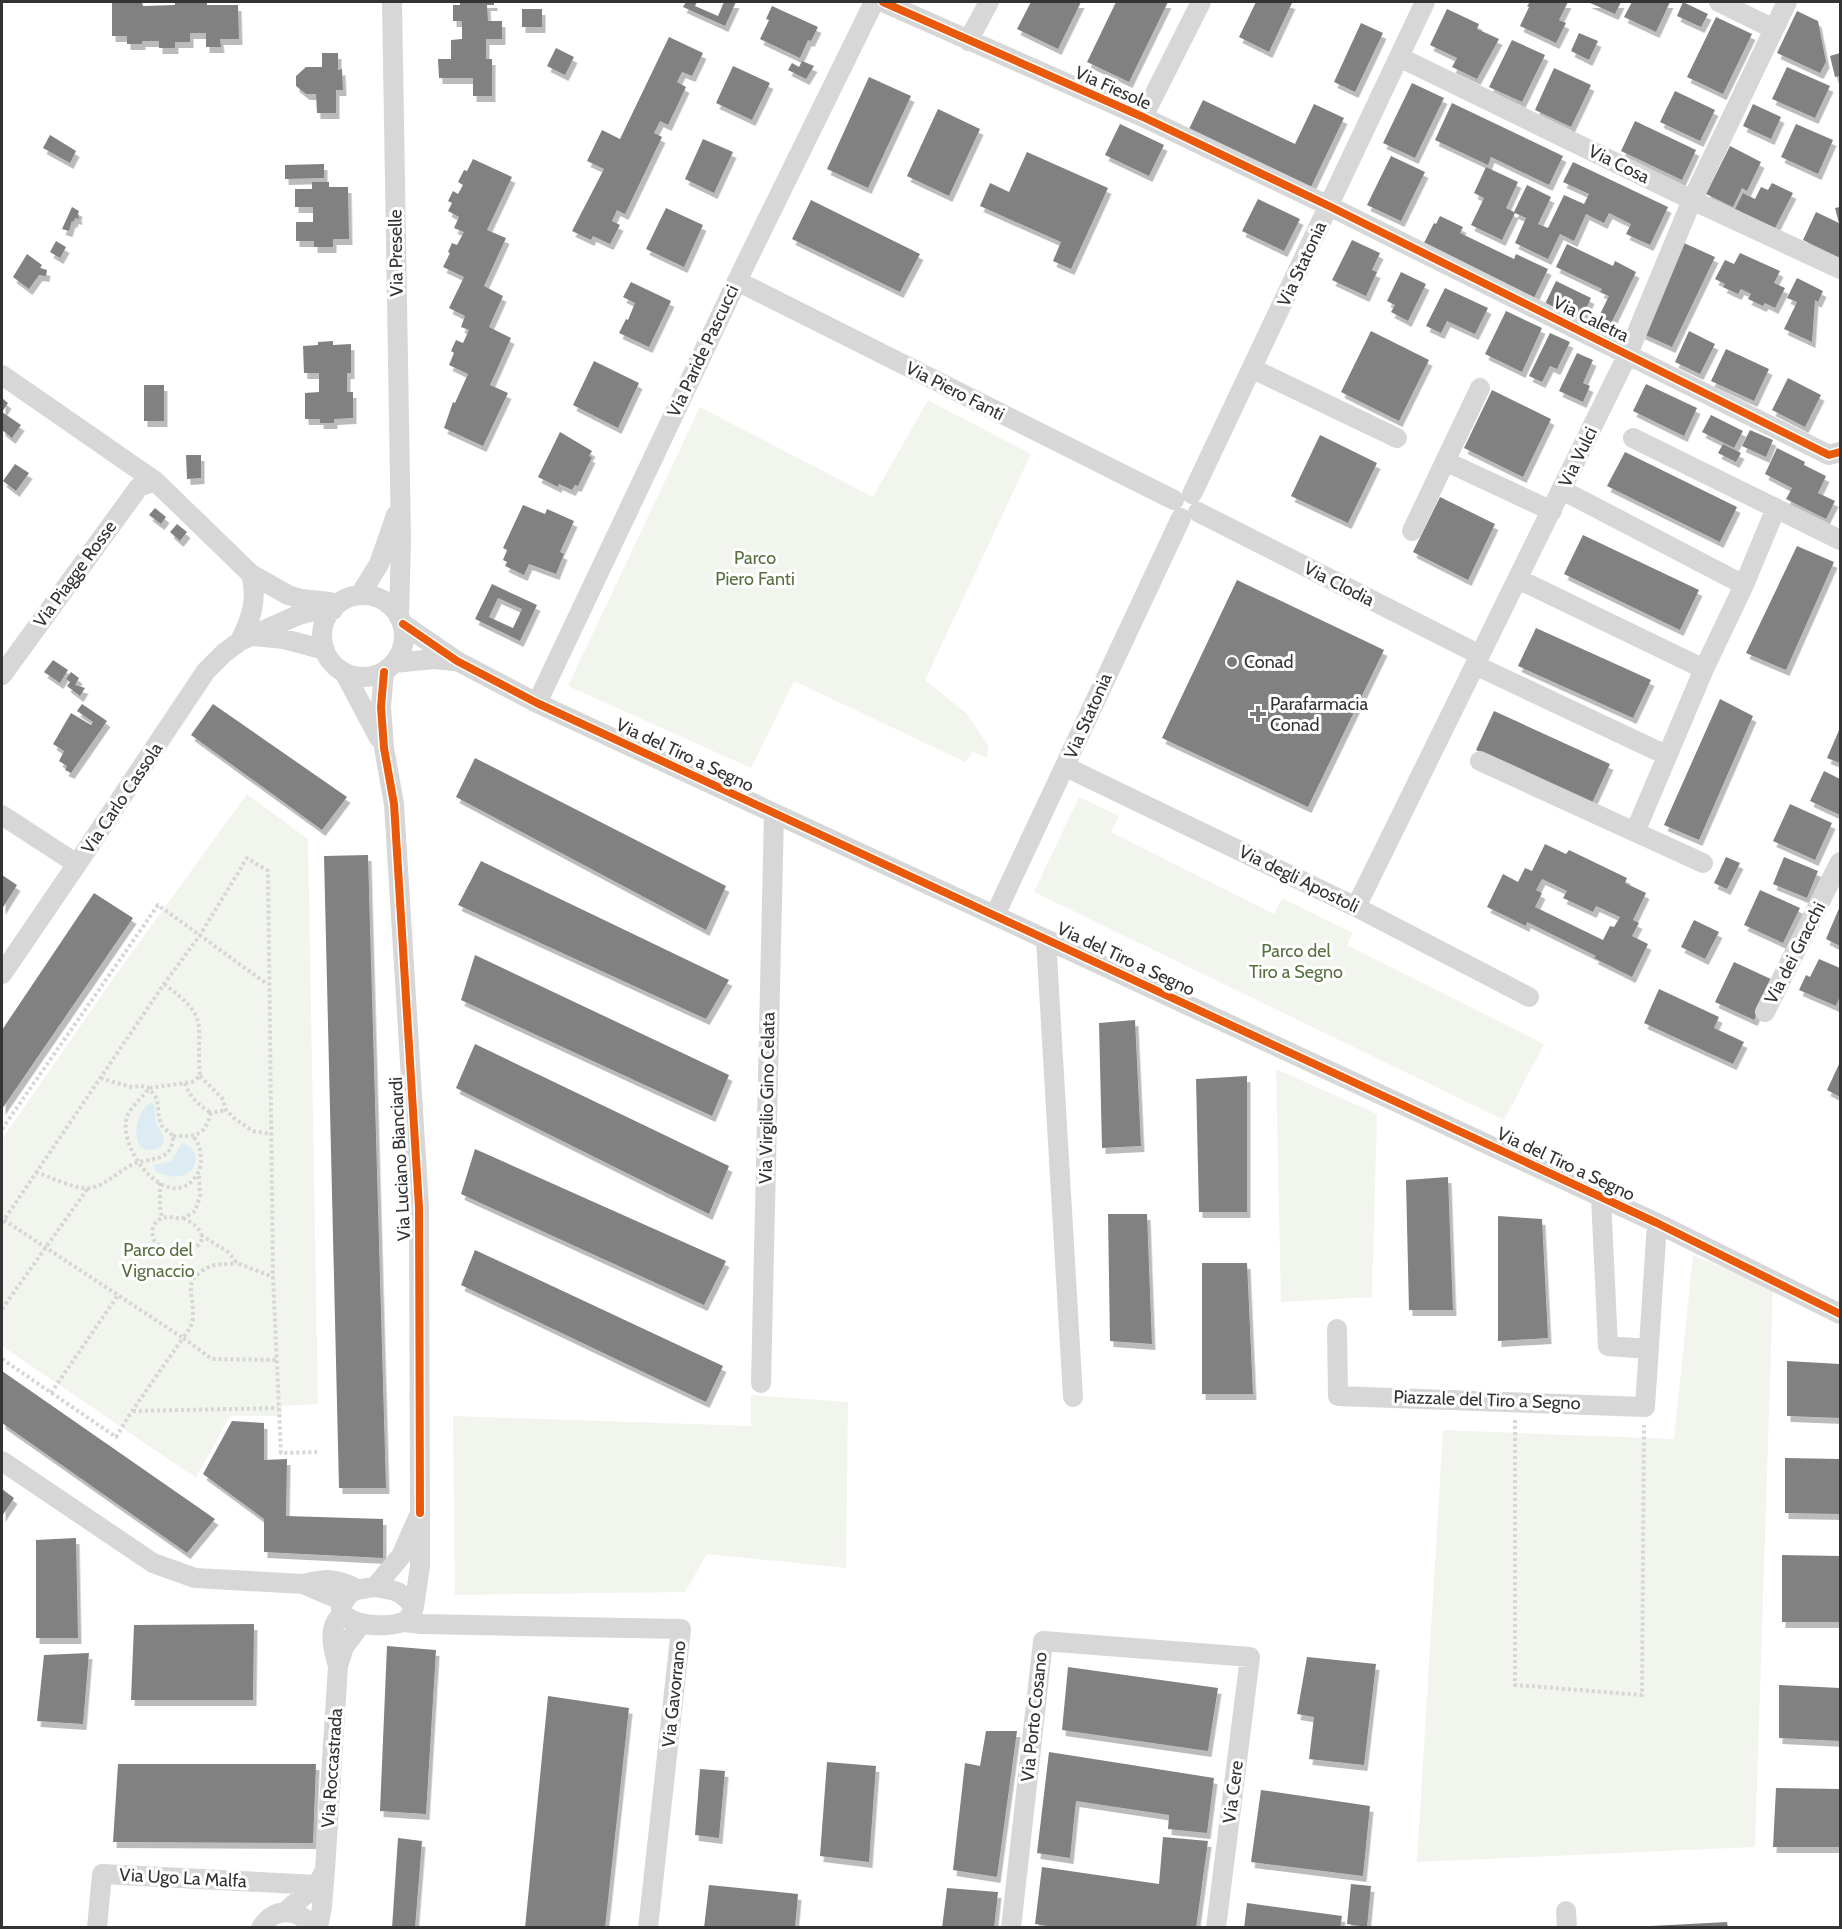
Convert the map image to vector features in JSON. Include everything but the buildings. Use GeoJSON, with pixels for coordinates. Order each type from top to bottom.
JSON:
{"type":"FeatureCollection","features":[{"type":"Feature","properties":{"kind":"street","name":"Via Preselle"},"geometry":{"type":"LineString","coordinates":[[392,2],[401,620]]}},
{"type":"Feature","properties":{"kind":"street","name":"Via Paride Pascucci"},"geometry":{"type":"LineString","coordinates":[[537,703],[736,281],[874,2]]}},
{"type":"Feature","properties":{"kind":"street","name":"Via Fiesole"},"geometry":{"type":"LineString","coordinates":[[883,2],[1143,117],[1329,206]]}},
{"type":"Feature","properties":{"kind":"street"},"geometry":{"type":"LineString","coordinates":[[968,41],[988,2]]}},
{"type":"Feature","properties":{"kind":"street"},"geometry":{"type":"LineString","coordinates":[[1143,117],[1201,2]]}},
{"type":"Feature","properties":{"kind":"street","name":"Via Statonia"},"geometry":{"type":"LineString","coordinates":[[995,915],[1425,2]]}},
{"type":"Feature","properties":{"kind":"street"},"geometry":{"type":"LineString","coordinates":[[1719,2],[1774,29]]}},
{"type":"Feature","properties":{"kind":"street","name":"Via Vulci"},"geometry":{"type":"LineString","coordinates":[[1356,907],[1628,354],[1692,200],[1787,2]]}},
{"type":"Feature","properties":{"kind":"street","name":"Via Cosa"},"geometry":{"type":"LineString","coordinates":[[1399,57],[1692,200],[1840,269]]}},
{"type":"Feature","properties":{"kind":"street","name":"Via Caletra"},"geometry":{"type":"LineString","coordinates":[[1329,206],[1830,455],[1840,452]]}},
{"type":"Feature","properties":{"kind":"street","name":"Via Piero Fanti"},"geometry":{"type":"LineString","coordinates":[[736,281],[1186,506]]}},
{"type":"Feature","properties":{"kind":"street"},"geometry":{"type":"LineString","coordinates":[[1252,369],[1397,438]]}},
{"type":"Feature","properties":{"kind":"street"},"geometry":{"type":"LineString","coordinates":[[2,375],[155,481],[251,574],[275,589],[301,599],[337,606]]}},
{"type":"Feature","properties":{"kind":"street"},"geometry":{"type":"LineString","coordinates":[[1412,531],[1480,387]]}},
{"type":"Feature","properties":{"kind":"street"},"geometry":{"type":"LineString","coordinates":[[1634,438],[1840,540]]}},
{"type":"Feature","properties":{"kind":"street"},"geometry":{"type":"LineString","coordinates":[[1445,461],[1552,511]]}},
{"type":"Feature","properties":{"kind":"street","name":"Via Piagge Rosse"},"geometry":{"type":"LineString","coordinates":[[2,675],[139,487],[155,481]]}},
{"type":"Feature","properties":{"kind":"street"},"geometry":{"type":"LineString","coordinates":[[1562,490],[1744,585]]}},
{"type":"Feature","properties":{"kind":"street","name":"Via Preselle"},"geometry":{"type":"LineString","coordinates":[[360,596],[379,564],[399,504]]}},
{"type":"Feature","properties":{"kind":"street","name":"Via Clodia"},"geometry":{"type":"LineString","coordinates":[[1186,506],[1478,660],[1666,755]]}},
{"type":"Feature","properties":{"kind":"street"},"geometry":{"type":"LineString","coordinates":[[1635,832],[1666,755],[1744,585],[1776,508]]}},
{"type":"Feature","properties":{"kind":"street"},"geometry":{"type":"LineString","coordinates":[[251,574],[255,598],[247,638],[284,639],[325,650]]}},
{"type":"Feature","properties":{"kind":"street"},"geometry":{"type":"LineString","coordinates":[[1518,579],[1704,669]]}},
{"type":"Feature","properties":{"kind":"street"},"geometry":{"type":"LineString","coordinates":[[360,596],[383,600],[393,607],[401,620],[404,638],[401,651],[389,668],[381,708],[384,748],[374,725],[344,672],[330,659],[325,650],[323,629],[327,619],[337,606],[360,596]]}},
{"type":"Feature","properties":{"kind":"street","name":"Via Carlo Cassola"},"geometry":{"type":"LineString","coordinates":[[2,974],[206,671],[224,653],[247,638],[296,616],[337,606]]}},
{"type":"Feature","properties":{"kind":"street","name":"Via del Tiro a Segno"},"geometry":{"type":"LineString","coordinates":[[401,620],[457,661],[537,703],[1657,1223],[1840,1314]]}},
{"type":"Feature","properties":{"kind":"street","name":"Via del Tiro a Segno"},"geometry":{"type":"LineString","coordinates":[[389,668],[434,658],[457,661]]}},
{"type":"Feature","properties":{"kind":"street"},"geometry":{"type":"LineString","coordinates":[[344,672],[357,676],[371,676],[389,668]]}},
{"type":"Feature","properties":{"kind":"street","name":"Via Luciano Bianciardi"},"geometry":{"type":"LineString","coordinates":[[384,748],[394,804],[419,1207],[420,1566],[409,1614]]}},
{"type":"Feature","properties":{"kind":"street"},"geometry":{"type":"LineString","coordinates":[[1480,761],[1703,863]]}},
{"type":"Feature","properties":{"kind":"street","name":"Via degli Apostoli"},"geometry":{"type":"LineString","coordinates":[[1066,767],[1356,907],[1529,997]]}},
{"type":"Feature","properties":{"kind":"street","name":"Via Virgilio Gino Celata"},"geometry":{"type":"LineString","coordinates":[[761,1383],[774,813]]}},
{"type":"Feature","properties":{"kind":"street"},"geometry":{"type":"LineString","coordinates":[[2,815],[77,864]]}},
{"type":"Feature","properties":{"kind":"street","name":"Via dei Gracchi"},"geometry":{"type":"LineString","coordinates":[[1765,1012],[1840,862]]}},
{"type":"Feature","properties":{"kind":"street"},"geometry":{"type":"LineString","coordinates":[[1046,939],[1073,1397]]}},
{"type":"Feature","properties":{"kind":"street"},"geometry":{"type":"LineString","coordinates":[[1601,1197],[1608,1346],[1648,1348]]}},
{"type":"Feature","properties":{"kind":"street"},"geometry":{"type":"LineString","coordinates":[[1645,1407],[1657,1223]]}},
{"type":"Feature","properties":{"kind":"street","name":"Piazzale del Tiro a Segno"},"geometry":{"type":"LineString","coordinates":[[1337,1329],[1338,1396],[1645,1407]]}},
{"type":"Feature","properties":{"kind":"street"},"geometry":{"type":"LineString","coordinates":[[2,1461],[153,1563],[195,1578],[303,1584],[323,1579],[342,1580],[354,1598],[348,1620],[383,1624],[409,1614],[406,1597],[399,1592],[354,1598]]}},
{"type":"Feature","properties":{"kind":"street","name":"Via Luciano Bianciardi"},"geometry":{"type":"LineString","coordinates":[[354,1598],[401,1556],[420,1513]]}},
{"type":"Feature","properties":{"kind":"street","name":"Via Roccastrada"},"geometry":{"type":"LineString","coordinates":[[338,1666],[334,1654],[335,1620],[354,1598]]}},
{"type":"Feature","properties":{"kind":"street","name":"Via Gavorrano"},"geometry":{"type":"LineString","coordinates":[[409,1614],[422,1624],[681,1629],[648,1928]]}},
{"type":"Feature","properties":{"kind":"street","name":"Via Roccastrada"},"geometry":{"type":"LineString","coordinates":[[315,1928],[322,1907],[321,1877],[338,1666],[344,1647],[362,1623]]}},
{"type":"Feature","properties":{"kind":"street","name":"Via Porto Cosano"},"geometry":{"type":"LineString","coordinates":[[1011,1928],[1043,1641],[1250,1657]]}},
{"type":"Feature","properties":{"kind":"street","name":"Via Cere"},"geometry":{"type":"LineString","coordinates":[[1216,1928],[1250,1657]]}},
{"type":"Feature","properties":{"kind":"street","name":"Via Ugo La Malfa"},"geometry":{"type":"LineString","coordinates":[[97,1928],[102,1874],[321,1877]]}},
{"type":"Feature","properties":{"kind":"street"},"geometry":{"type":"LineString","coordinates":[[261,1928],[271,1916],[286,1911],[321,1877]]}},
{"type":"Feature","properties":{"kind":"street"},"geometry":{"type":"LineString","coordinates":[[286,1911],[302,1916],[315,1928]]}},
{"type":"Feature","properties":{"kind":"path"},"geometry":{"type":"LineString","coordinates":[[277,1360],[212,1359],[46,1247],[3,1221],[164,984],[200,935],[247,858],[268,871],[273,1277],[277,1360],[278,1408],[281,1452],[317,1452]]}},
{"type":"Feature","properties":{"kind":"path"},"geometry":{"type":"LineString","coordinates":[[2,1129],[158,905],[268,984]]}},
{"type":"Feature","properties":{"kind":"path"},"geometry":{"type":"LineString","coordinates":[[164,984],[188,1003],[198,1017],[201,1036],[200,1076],[222,1098],[226,1110],[235,1119],[253,1131],[270,1134]]}},
{"type":"Feature","properties":{"kind":"path"},"geometry":{"type":"LineString","coordinates":[[100,1078],[131,1087],[149,1088],[192,1082],[200,1076]]}},
{"type":"Feature","properties":{"kind":"path"},"geometry":{"type":"LineString","coordinates":[[185,1082],[189,1094],[211,1113],[226,1110]]}},
{"type":"Feature","properties":{"kind":"path"},"geometry":{"type":"LineString","coordinates":[[149,1088],[158,1099],[162,1126],[173,1136],[193,1137],[201,1134],[211,1113]]}},
{"type":"Feature","properties":{"kind":"path"},"geometry":{"type":"LineString","coordinates":[[149,1088],[130,1111],[126,1122],[130,1147],[138,1163],[148,1174],[166,1186],[182,1188],[190,1184],[198,1174]]}},
{"type":"Feature","properties":{"kind":"path"},"geometry":{"type":"LineString","coordinates":[[2,1309],[88,1188],[138,1163],[161,1158],[173,1144],[173,1136]]}},
{"type":"Feature","properties":{"kind":"path"},"geometry":{"type":"LineString","coordinates":[[183,1218],[195,1211],[200,1196],[198,1174],[201,1153],[193,1137]]}},
{"type":"Feature","properties":{"kind":"path"},"geometry":{"type":"LineString","coordinates":[[36,1172],[88,1188]]}},
{"type":"Feature","properties":{"kind":"path"},"geometry":{"type":"LineString","coordinates":[[160,1183],[162,1218]]}},
{"type":"Feature","properties":{"kind":"path"},"geometry":{"type":"LineString","coordinates":[[162,1218],[183,1218],[195,1224],[201,1235],[201,1242],[196,1248],[190,1251],[166,1249],[155,1242],[152,1235],[154,1224],[162,1218]]}},
{"type":"Feature","properties":{"kind":"path"},"geometry":{"type":"LineString","coordinates":[[201,1235],[228,1252],[237,1263]]}},
{"type":"Feature","properties":{"kind":"path"},"geometry":{"type":"LineString","coordinates":[[2,1359],[116,1437],[191,1327],[193,1317],[189,1286],[196,1275],[210,1266],[237,1263],[273,1277]]}},
{"type":"Feature","properties":{"kind":"path"},"geometry":{"type":"LineString","coordinates":[[51,1393],[118,1295]]}},
{"type":"Feature","properties":{"kind":"path"},"geometry":{"type":"LineString","coordinates":[[1515,1401],[1515,1685],[1642,1695],[1645,1407]]}},
{"type":"Feature","properties":{"kind":"path"},"geometry":{"type":"LineString","coordinates":[[132,1411],[278,1408]]}},
{"type":"Feature","properties":{"kind":"green space","name":"Parco Piero Fanti"},"geometry":{"type":"Polygon","coordinates":[[[928,400],[1031,454],[925,680],[966,713],[988,745],[987,758],[973,752],[965,762],[794,681],[751,768],[568,686],[700,407],[873,497],[928,400]]]}},
{"type":"Feature","properties":{"kind":"green space","name":"Parco del Vignaccio"},"geometry":{"type":"Polygon","coordinates":[[[247,794],[308,839],[318,1404],[282,1406],[282,1416],[230,1416],[196,1478],[2,1346],[2,1139],[117,973],[247,794]]]}},
{"type":"Feature","properties":{"kind":"green space","name":"Parco del Tiro a Segno"},"geometry":{"type":"Polygon","coordinates":[[[1079,797],[1119,816],[1111,832],[1274,914],[1282,898],[1353,933],[1347,945],[1544,1044],[1504,1120],[1034,892],[1079,797]]]}},
{"type":"Feature","properties":{"kind":"green space"},"geometry":{"type":"Polygon","coordinates":[[[1276,1069],[1377,1114],[1372,1297],[1281,1302],[1276,1069]]]}},
{"type":"Feature","properties":{"kind":"green space"},"geometry":{"type":"Polygon","coordinates":[[[1693,1255],[1773,1288],[1755,1847],[1417,1862],[1443,1430],[1674,1439],[1693,1255]]]}},
{"type":"Feature","properties":{"kind":"green space"},"geometry":{"type":"Polygon","coordinates":[[[751,1395],[848,1402],[846,1568],[707,1554],[685,1592],[455,1595],[453,1416],[751,1426],[751,1395]]]}},
{"type":"Feature","properties":{"kind":"shaded area"},"geometry":{"type":"Polygon","coordinates":[[[150,1103],[154,1104],[156,1122],[164,1138],[162,1146],[151,1150],[144,1149],[136,1136],[139,1117],[150,1103]]]}},
{"type":"Feature","properties":{"kind":"shaded area"},"geometry":{"type":"Polygon","coordinates":[[[182,1143],[190,1146],[196,1160],[189,1173],[169,1176],[155,1171],[154,1165],[171,1161],[182,1143]]]}},
{"type":"Feature","properties":{"kind":"cycle path"},"geometry":{"type":"LineString","coordinates":[[883,2],[1143,117],[1329,206],[1829,455],[1840,452]]}},
{"type":"Feature","properties":{"kind":"cycle path"},"geometry":{"type":"LineString","coordinates":[[403,624],[457,661],[537,703],[1657,1223],[1840,1314]]}},
{"type":"Feature","properties":{"kind":"cycle path"},"geometry":{"type":"LineString","coordinates":[[384,672],[381,707],[384,748],[394,804],[419,1207],[420,1513]]}},
{"type":"Feature","properties":{"kind":"place","name":"Conad"},"geometry":{"type":"Point","coordinates":[1232,662]}},
{"type":"Feature","properties":{"kind":"place","name":"Parafarmacia Conad"},"geometry":{"type":"Point","coordinates":[1258,714]}}]}
